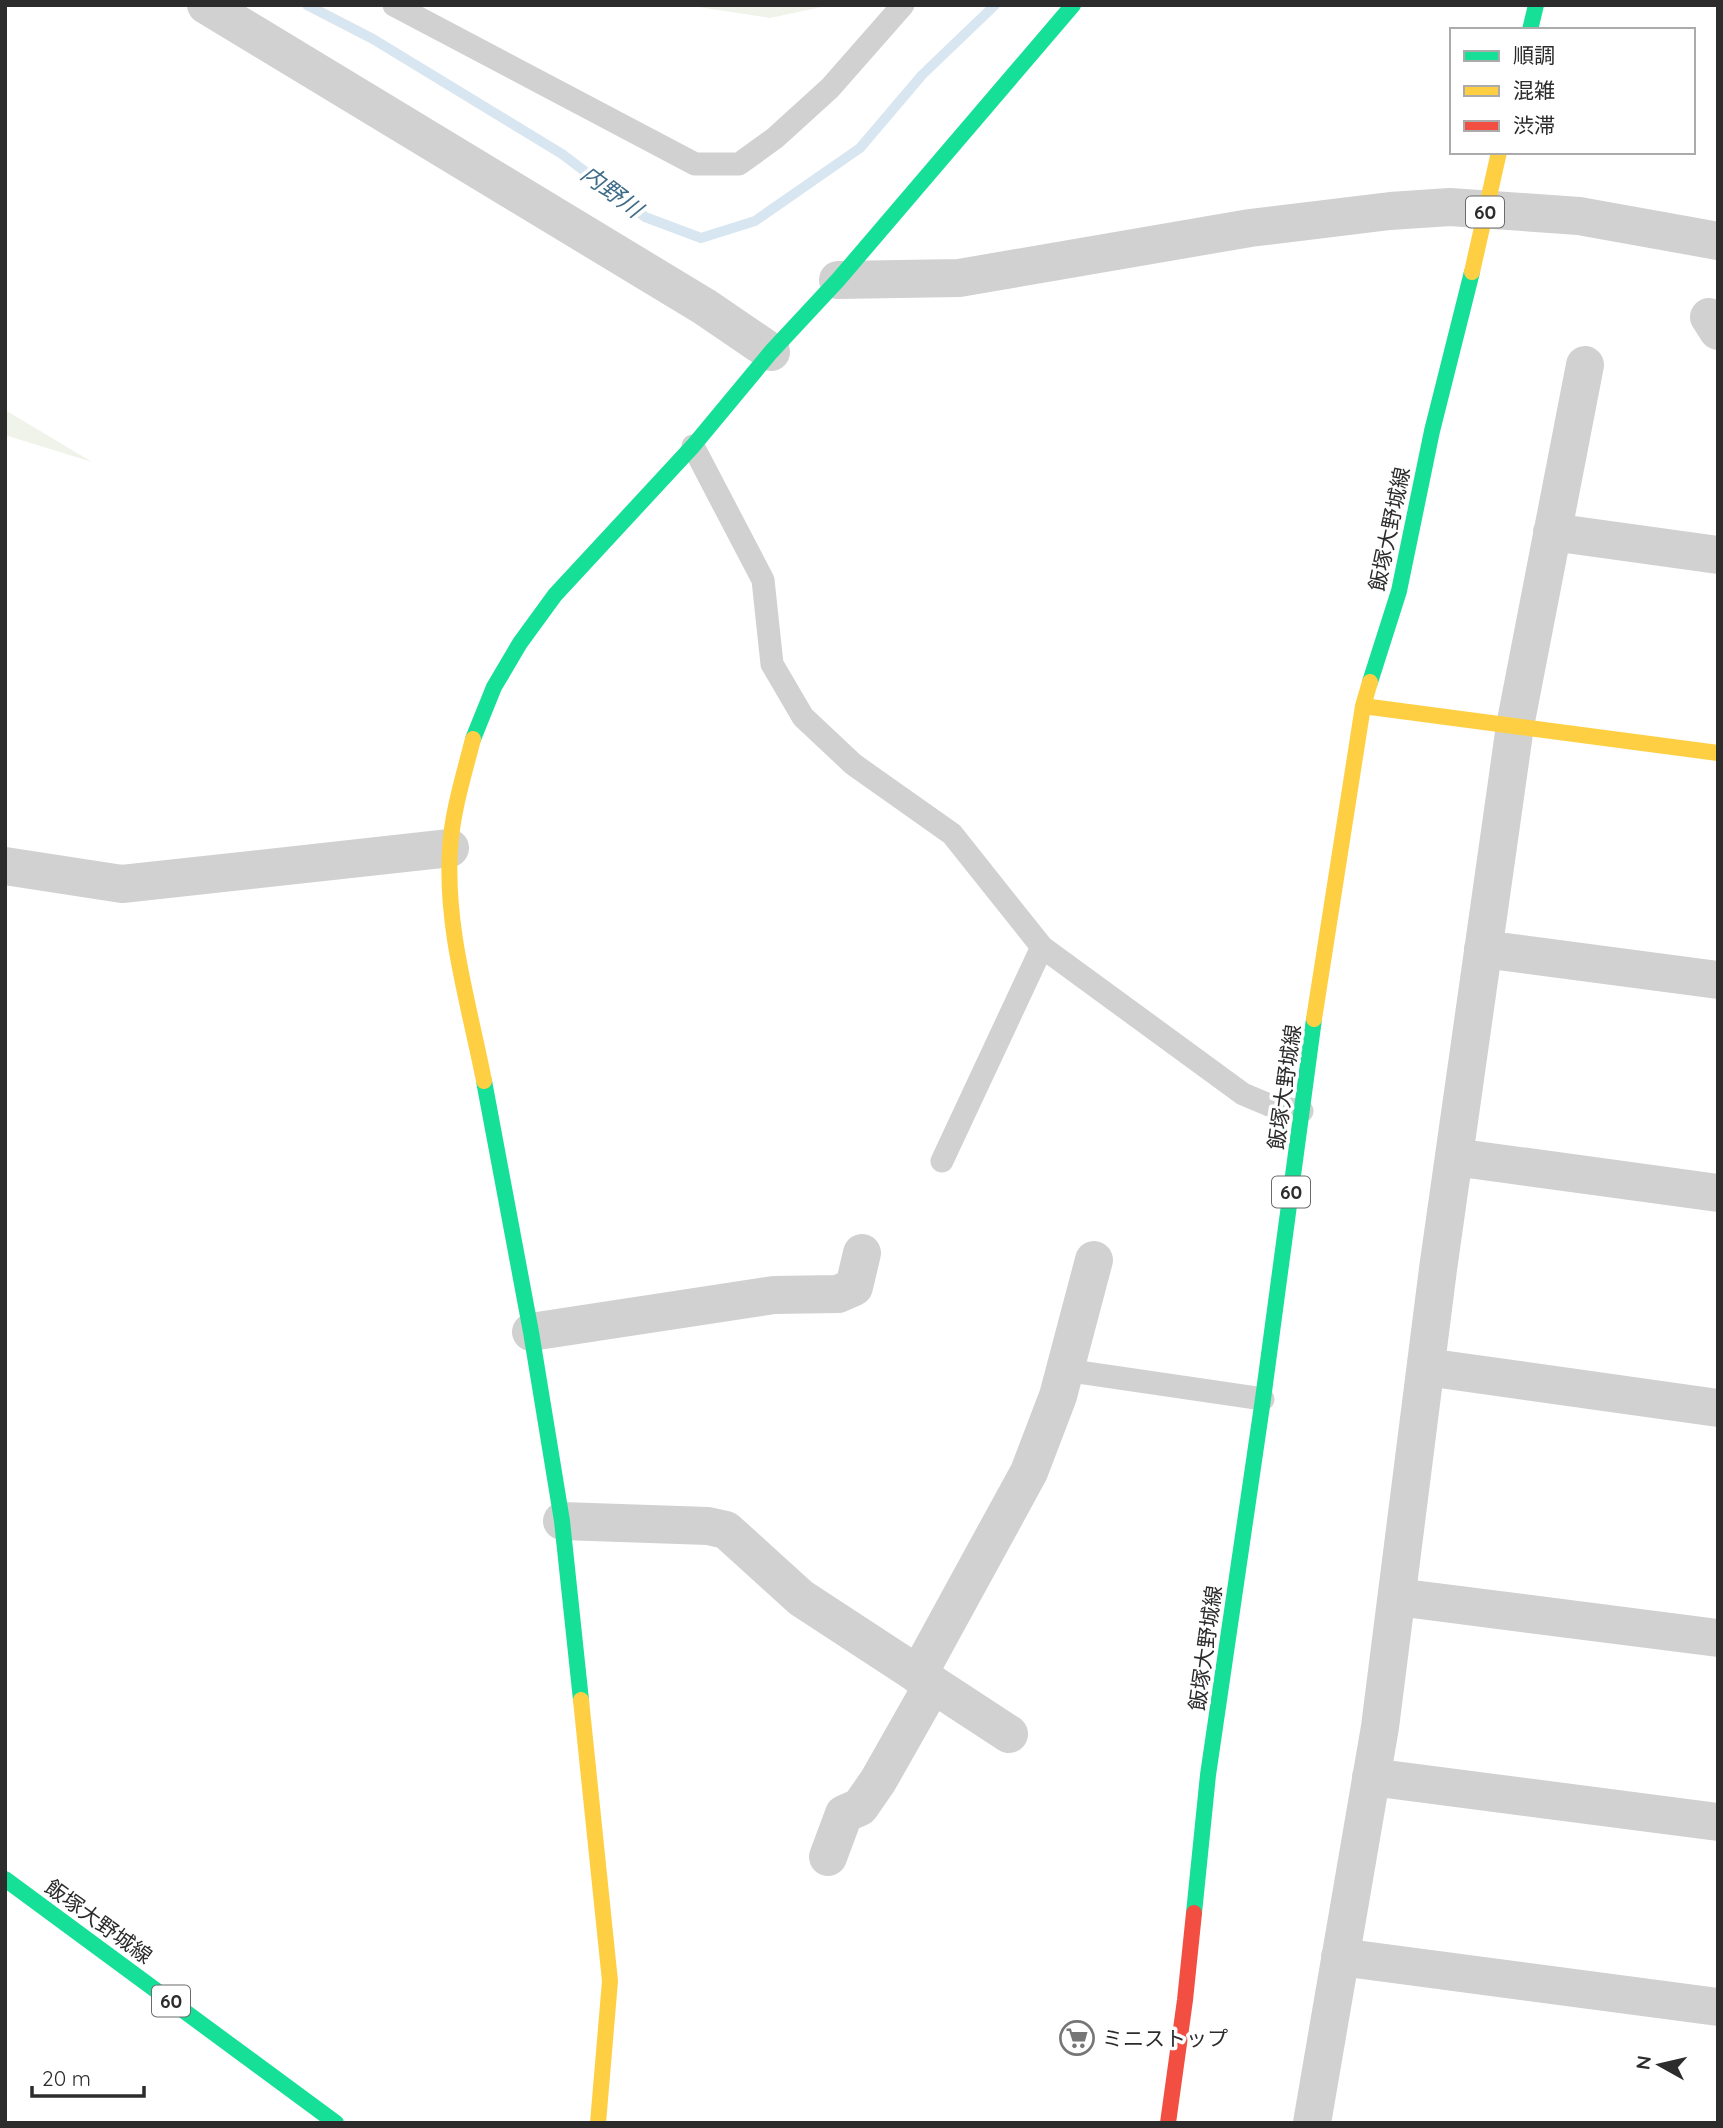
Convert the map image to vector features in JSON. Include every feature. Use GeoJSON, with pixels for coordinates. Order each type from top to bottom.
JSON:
{"type":"FeatureCollection","features":[{"type":"Feature","properties":{"kind":"street"},"geometry":{"type":"LineString","coordinates":[[206,5],[705,307],[771,352]]}},
{"type":"Feature","properties":{"kind":"street"},"geometry":{"type":"LineString","coordinates":[[598,2123],[610,1981],[562,1521],[531,1332],[475,1036],[454,945],[450,899],[450,848],[459,793],[474,735],[494,687],[520,643],[555,595],[693,446],[771,352],[838,280],[1073,5]]}},
{"type":"Feature","properties":{"kind":"street"},"geometry":{"type":"LineString","coordinates":[[1530,28],[1536,5]]}},
{"type":"Feature","properties":{"kind":"street","name":"飯塚大野城線"},"geometry":{"type":"LineString","coordinates":[[1168,2123],[1185,2000],[1208,1775],[1263,1399],[1301,1111],[1363,706],[1398,591],[1432,431],[1499,154]]}},
{"type":"Feature","properties":{"kind":"street"},"geometry":{"type":"LineString","coordinates":[[838,280],[959,278],[1250,228],[1390,211],[1450,207],[1579,216],[1718,241]]}},
{"type":"Feature","properties":{"kind":"street"},"geometry":{"type":"LineString","coordinates":[[1312,2123],[1380,1727],[1454,1157],[1515,726],[1585,365]]}},
{"type":"Feature","properties":{"kind":"street"},"geometry":{"type":"LineString","coordinates":[[1552,531],[1718,555]]}},
{"type":"Feature","properties":{"kind":"street"},"geometry":{"type":"LineString","coordinates":[[1363,706],[1718,753]]}},
{"type":"Feature","properties":{"kind":"street"},"geometry":{"type":"LineString","coordinates":[[5,866],[122,884],[450,848]]}},
{"type":"Feature","properties":{"kind":"street"},"geometry":{"type":"LineString","coordinates":[[1483,949],[1718,980]]}},
{"type":"Feature","properties":{"kind":"street"},"geometry":{"type":"LineString","coordinates":[[1454,1157],[1718,1193]]}},
{"type":"Feature","properties":{"kind":"street"},"geometry":{"type":"LineString","coordinates":[[531,1332],[774,1295],[838,1294],[854,1287],[862,1254]]}},
{"type":"Feature","properties":{"kind":"street"},"geometry":{"type":"LineString","coordinates":[[828,1857],[844,1814],[860,1807],[878,1781],[925,1680],[1029,1472],[1058,1396],[1094,1260]]}},
{"type":"Feature","properties":{"kind":"street"},"geometry":{"type":"LineString","coordinates":[[1426,1367],[1718,1408]]}},
{"type":"Feature","properties":{"kind":"street"},"geometry":{"type":"LineString","coordinates":[[562,1521],[708,1526],[726,1530],[801,1598],[1009,1734]]}},
{"type":"Feature","properties":{"kind":"street"},"geometry":{"type":"LineString","coordinates":[[1397,1597],[1718,1638]]}},
{"type":"Feature","properties":{"kind":"street"},"geometry":{"type":"LineString","coordinates":[[1371,1777],[1718,1822]]}},
{"type":"Feature","properties":{"kind":"street","name":"飯塚大野城線"},"geometry":{"type":"LineString","coordinates":[[5,1879],[336,2123]]}},
{"type":"Feature","properties":{"kind":"street"},"geometry":{"type":"LineString","coordinates":[[1340,1957],[1718,2007]]}},
{"type":"Feature","properties":{"kind":"lane"},"geometry":{"type":"LineString","coordinates":[[394,5],[695,164],[739,164],[775,138],[830,88],[903,5]]}},
{"type":"Feature","properties":{"kind":"lane"},"geometry":{"type":"LineString","coordinates":[[693,446],[763,580],[772,664],[803,717],[853,764],[953,834],[1042,947],[1243,1094],[1269,1105],[1301,1111]]}},
{"type":"Feature","properties":{"kind":"lane"},"geometry":{"type":"LineString","coordinates":[[942,1161],[1042,947]]}},
{"type":"Feature","properties":{"kind":"lane"},"geometry":{"type":"LineString","coordinates":[[1065,1370],[1263,1399]]}},
{"type":"Feature","properties":{"kind":"shaded area"},"geometry":{"type":"Polygon","coordinates":[[[685,5],[831,5],[770,18],[685,5]]]}},
{"type":"Feature","properties":{"kind":"shaded area"},"geometry":{"type":"Polygon","coordinates":[[[5,410],[92,462],[5,435],[5,410]]]}},
{"type":"Feature","properties":{"kind":"waterway","name":"内野川"},"geometry":{"type":"LineString","coordinates":[[307,5],[373,39],[562,154],[645,217],[701,238],[755,221],[860,148],[922,75],[995,5]]}},
{"type":"Feature","properties":{"kind":"traffic: fast"},"geometry":{"type":"LineString","coordinates":[[473,739],[494,687],[520,643],[555,595],[693,446],[771,352],[838,280],[1073,5]]}},
{"type":"Feature","properties":{"kind":"traffic: fast"},"geometry":{"type":"LineString","coordinates":[[1530,28],[1536,5]]}},
{"type":"Feature","properties":{"kind":"traffic: fast"},"geometry":{"type":"LineString","coordinates":[[1370,682],[1399,591],[1432,431],[1472,272]]}},
{"type":"Feature","properties":{"kind":"traffic: fast"},"geometry":{"type":"LineString","coordinates":[[1194,1913],[1208,1775],[1263,1399],[1314,1019]]}},
{"type":"Feature","properties":{"kind":"traffic: fast"},"geometry":{"type":"LineString","coordinates":[[484,1081],[531,1332],[562,1521],[581,1700]]}},
{"type":"Feature","properties":{"kind":"traffic: fast"},"geometry":{"type":"LineString","coordinates":[[5,1879],[336,2123]]}},
{"type":"Feature","properties":{"kind":"traffic: slow"},"geometry":{"type":"LineString","coordinates":[[1472,272],[1499,154]]}},
{"type":"Feature","properties":{"kind":"traffic: slow"},"geometry":{"type":"LineString","coordinates":[[1314,1019],[1363,706],[1370,682]]}},
{"type":"Feature","properties":{"kind":"traffic: slow"},"geometry":{"type":"LineString","coordinates":[[1363,706],[1718,753]]}},
{"type":"Feature","properties":{"kind":"traffic: slow"},"geometry":{"type":"LineString","coordinates":[[473,739],[453,821],[449,878],[455,937],[484,1081]]}},
{"type":"Feature","properties":{"kind":"traffic: slow"},"geometry":{"type":"LineString","coordinates":[[581,1700],[610,1981],[598,2123]]}},
{"type":"Feature","properties":{"kind":"traffic: jam"},"geometry":{"type":"LineString","coordinates":[[1168,2123],[1194,1913]]}},
{"type":"Feature","properties":{"kind":"place","name":"ミニストップ"},"geometry":{"type":"Point","coordinates":[1077,2038]}}]}
